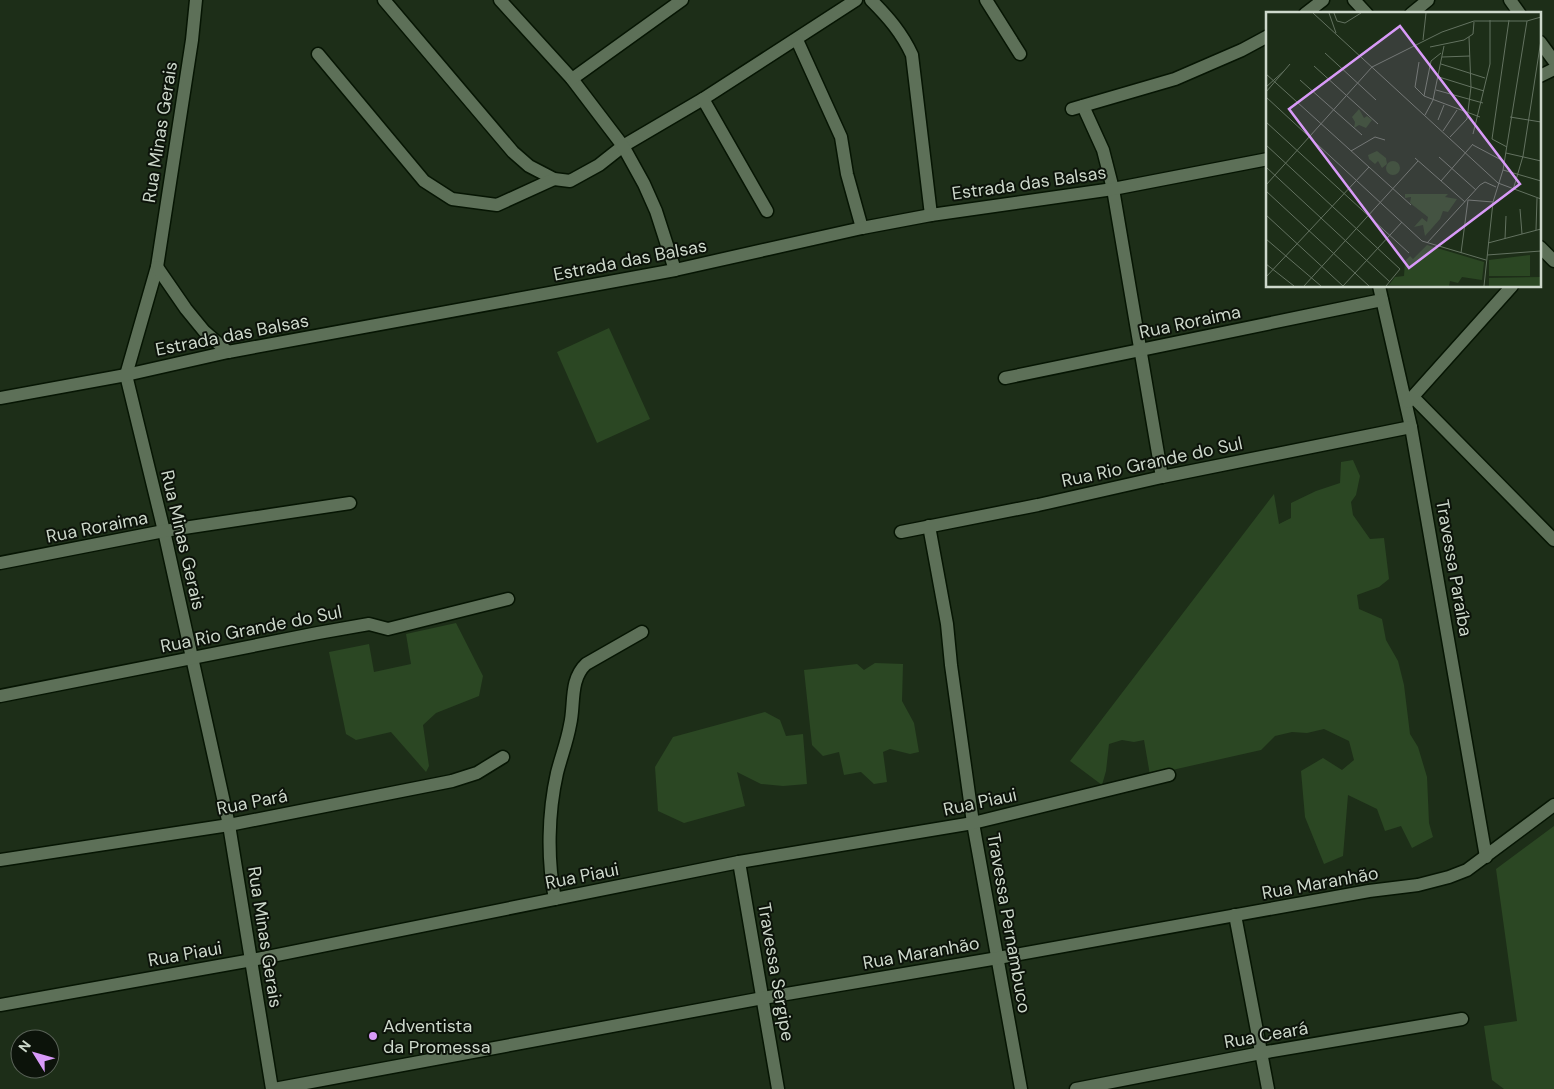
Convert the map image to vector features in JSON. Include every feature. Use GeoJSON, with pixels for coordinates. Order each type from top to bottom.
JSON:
{"type":"FeatureCollection","features":[{"type":"Feature","properties":{"kind":"street","name":"Rua Minas Gerais"},"geometry":{"type":"LineString","coordinates":[[196,0],[192,40],[157,267],[126,375],[164,532],[229,825],[273,1089]]}},
{"type":"Feature","properties":{"kind":"street"},"geometry":{"type":"LineString","coordinates":[[384,0],[513,152],[529,166],[554,179],[570,181],[600,164],[623,146],[797,40],[856,0]]}},
{"type":"Feature","properties":{"kind":"street"},"geometry":{"type":"LineString","coordinates":[[572,80],[682,0]]}},
{"type":"Feature","properties":{"kind":"street"},"geometry":{"type":"LineString","coordinates":[[871,0],[895,24],[905,39],[912,55],[931,216]]}},
{"type":"Feature","properties":{"kind":"street"},"geometry":{"type":"LineString","coordinates":[[986,0],[1020,54]]}},
{"type":"Feature","properties":{"kind":"street"},"geometry":{"type":"LineString","coordinates":[[1308,12],[1323,0]]}},
{"type":"Feature","properties":{"kind":"street"},"geometry":{"type":"LineString","coordinates":[[1354,0],[1364,12]]}},
{"type":"Feature","properties":{"kind":"street"},"geometry":{"type":"LineString","coordinates":[[1413,12],[1428,0]]}},
{"type":"Feature","properties":{"kind":"street"},"geometry":{"type":"LineString","coordinates":[[1510,0],[1519,12]]}},
{"type":"Feature","properties":{"kind":"street"},"geometry":{"type":"LineString","coordinates":[[503,1],[572,80],[623,146],[644,184],[656,211],[675,270]]}},
{"type":"Feature","properties":{"kind":"street"},"geometry":{"type":"LineString","coordinates":[[1162,477],[1113,189],[1103,150],[1078,107],[1175,79],[1242,50],[1266,37]]}},
{"type":"Feature","properties":{"kind":"street"},"geometry":{"type":"LineString","coordinates":[[797,40],[841,137],[847,174],[862,228]]}},
{"type":"Feature","properties":{"kind":"street"},"geometry":{"type":"LineString","coordinates":[[1542,45],[1554,61]]}},
{"type":"Feature","properties":{"kind":"street"},"geometry":{"type":"LineString","coordinates":[[318,54],[424,182],[452,199],[497,204],[554,179]]}},
{"type":"Feature","properties":{"kind":"street"},"geometry":{"type":"LineString","coordinates":[[1542,75],[1554,69]]}},
{"type":"Feature","properties":{"kind":"street"},"geometry":{"type":"LineString","coordinates":[[703,99],[767,211]]}},
{"type":"Feature","properties":{"kind":"street","name":"Estrada das Balsas"},"geometry":{"type":"LineString","coordinates":[[0,398],[126,375],[228,352],[675,270],[862,228],[1113,189],[1266,159]]}},
{"type":"Feature","properties":{"kind":"street"},"geometry":{"type":"LineString","coordinates":[[1542,251],[1554,261]]}},
{"type":"Feature","properties":{"kind":"street"},"geometry":{"type":"LineString","coordinates":[[157,267],[204,331],[228,352]]}},
{"type":"Feature","properties":{"kind":"street","name":"Travessa Paraíba"},"geometry":{"type":"LineString","coordinates":[[1379,288],[1410,400],[1411,426],[1486,857]]}},
{"type":"Feature","properties":{"kind":"street"},"geometry":{"type":"LineString","coordinates":[[1510,288],[1410,400],[1554,540]]}},
{"type":"Feature","properties":{"kind":"street","name":"Rua Roraima"},"geometry":{"type":"LineString","coordinates":[[1005,378],[1382,300]]}},
{"type":"Feature","properties":{"kind":"street","name":"Rua Rio Grande do Sul"},"geometry":{"type":"LineString","coordinates":[[901,532],[1411,426]]}},
{"type":"Feature","properties":{"kind":"street","name":"Rua Roraima"},"geometry":{"type":"LineString","coordinates":[[0,564],[164,532],[350,503]]}},
{"type":"Feature","properties":{"kind":"street","name":"Travessa Pernambuco"},"geometry":{"type":"LineString","coordinates":[[929,526],[947,624],[973,823],[1021,1089]]}},
{"type":"Feature","properties":{"kind":"street","name":"Rua Rio Grande do Sul"},"geometry":{"type":"LineString","coordinates":[[0,696],[369,624],[388,629],[508,599]]}},
{"type":"Feature","properties":{"kind":"street"},"geometry":{"type":"LineString","coordinates":[[555,899],[550,875],[549,840],[557,775],[570,726],[575,678],[586,664],[642,632]]}},
{"type":"Feature","properties":{"kind":"street","name":"Rua Pará"},"geometry":{"type":"LineString","coordinates":[[0,860],[229,825],[452,781],[477,773],[503,757]]}},
{"type":"Feature","properties":{"kind":"street","name":"Rua Piaui"},"geometry":{"type":"LineString","coordinates":[[0,1005],[252,960],[739,862],[973,823],[1169,775]]}},
{"type":"Feature","properties":{"kind":"street","name":"Rua Maranhão"},"geometry":{"type":"LineString","coordinates":[[273,1089],[763,998],[1370,891],[1418,885],[1467,870],[1554,805]]}},
{"type":"Feature","properties":{"kind":"street","name":"Travessa Sergipe"},"geometry":{"type":"LineString","coordinates":[[739,862],[778,1089]]}},
{"type":"Feature","properties":{"kind":"street"},"geometry":{"type":"LineString","coordinates":[[1235,916],[1268,1089]]}},
{"type":"Feature","properties":{"kind":"street","name":"Rua Ceará"},"geometry":{"type":"LineString","coordinates":[[1076,1089],[1262,1053],[1462,1019]]}},
{"type":"Feature","properties":{"kind":"green space"},"geometry":{"type":"Polygon","coordinates":[[[609,328],[650,419],[597,443],[557,352],[609,328]]]}},
{"type":"Feature","properties":{"kind":"green space"},"geometry":{"type":"Polygon","coordinates":[[[1353,460],[1360,476],[1356,495],[1351,502],[1353,515],[1370,539],[1384,538],[1389,579],[1379,587],[1357,595],[1359,609],[1382,619],[1386,640],[1398,661],[1404,685],[1410,734],[1418,747],[1427,777],[1429,823],[1433,837],[1412,848],[1401,826],[1385,831],[1377,809],[1348,795],[1343,856],[1324,864],[1305,817],[1301,771],[1323,758],[1342,770],[1354,760],[1349,741],[1324,729],[1307,733],[1292,732],[1275,736],[1261,750],[1150,775],[1144,740],[1134,742],[1122,740],[1109,744],[1106,771],[1102,785],[1070,761],[1274,494],[1279,524],[1291,518],[1291,503],[1316,491],[1340,483],[1341,462],[1353,460]]]}},
{"type":"Feature","properties":{"kind":"green space"},"geometry":{"type":"Polygon","coordinates":[[[456,623],[483,676],[479,696],[436,713],[423,725],[429,766],[426,772],[391,732],[356,740],[346,734],[329,652],[369,644],[374,672],[411,664],[406,634],[456,623]]]}},
{"type":"Feature","properties":{"kind":"green space"},"geometry":{"type":"Polygon","coordinates":[[[875,663],[903,664],[902,701],[914,723],[919,752],[910,754],[890,749],[883,752],[887,782],[874,784],[861,772],[844,775],[839,752],[823,756],[812,745],[804,670],[857,664],[864,670],[875,663]]]}},
{"type":"Feature","properties":{"kind":"green space"},"geometry":{"type":"Polygon","coordinates":[[[765,712],[780,720],[786,736],[803,734],[807,784],[783,786],[761,784],[737,772],[745,806],[684,823],[658,811],[655,767],[673,737],[765,712]]]}},
{"type":"Feature","properties":{"kind":"green space"},"geometry":{"type":"Polygon","coordinates":[[[1554,826],[1554,1089],[1504,1089],[1492,1080],[1484,1026],[1517,1021],[1496,869],[1554,826]]]}},
{"type":"Feature","properties":{"kind":"place","name":"Adventista da Promessa"},"geometry":{"type":"Point","coordinates":[373,1036]}}]}
